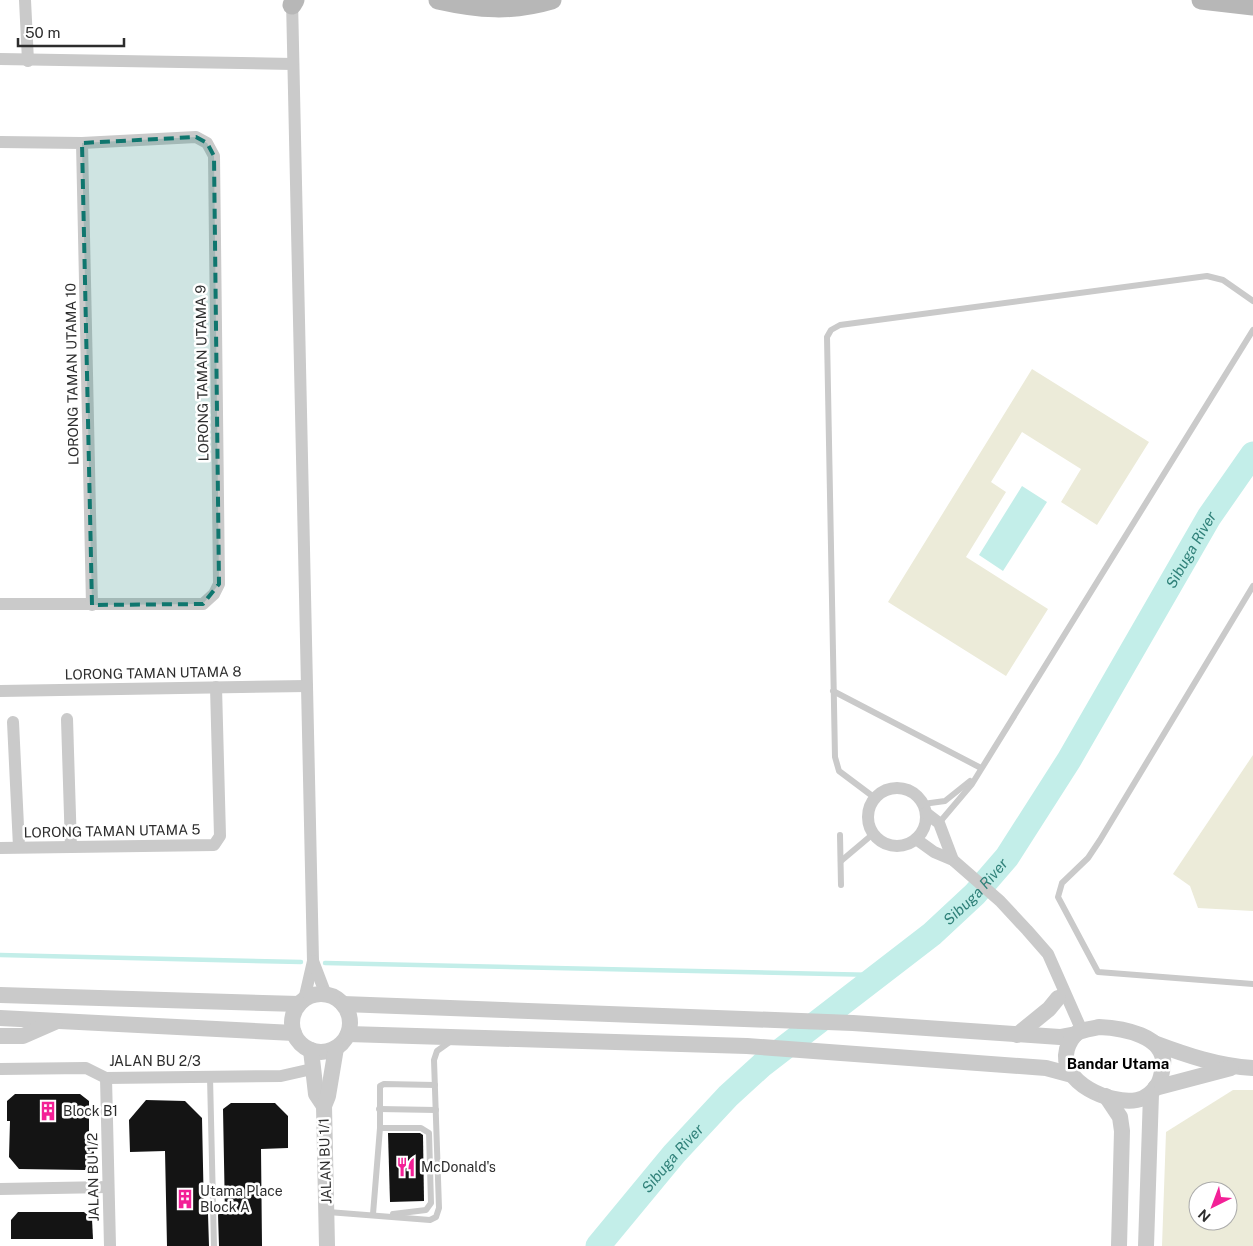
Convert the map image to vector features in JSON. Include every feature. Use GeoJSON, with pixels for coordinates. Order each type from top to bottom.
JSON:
{"type":"FeatureCollection","features":[{"type":"Feature","properties":{"kind":"main road"},"geometry":{"type":"LineString","coordinates":[[438,0],[467,7],[517,9],[552,0]]}},
{"type":"Feature","properties":{"kind":"main road"},"geometry":{"type":"LineString","coordinates":[[1201,0],[1253,6]]}},
{"type":"Feature","properties":{"kind":"street"},"geometry":{"type":"LineString","coordinates":[[26,0],[28,61]]}},
{"type":"Feature","properties":{"kind":"street"},"geometry":{"type":"LineString","coordinates":[[293,2],[313,961],[302,1002],[293,1018],[294,1033],[303,1046],[319,1052],[336,1048],[348,1034],[350,1018],[343,1004]]}},
{"type":"Feature","properties":{"kind":"street"},"geometry":{"type":"LineString","coordinates":[[0,59],[28,61],[293,64]]}},
{"type":"Feature","properties":{"kind":"street","name":"LORONG TAMAN UTAMA 9"},"geometry":{"type":"LineString","coordinates":[[0,142],[82,143],[196,137],[207,143],[214,156],[219,584],[214,594],[203,604],[0,604]]}},
{"type":"Feature","properties":{"kind":"street","name":"LORONG TAMAN UTAMA 10"},"geometry":{"type":"LineString","coordinates":[[82,143],[92,605]]}},
{"type":"Feature","properties":{"kind":"street","name":"LORONG TAMAN UTAMA 8"},"geometry":{"type":"LineString","coordinates":[[0,691],[306,686]]}},
{"type":"Feature","properties":{"kind":"street","name":"LORONG TAMAN UTAMA 5"},"geometry":{"type":"LineString","coordinates":[[0,848],[214,845],[219,840],[216,687]]}},
{"type":"Feature","properties":{"kind":"street"},"geometry":{"type":"LineString","coordinates":[[67,719],[71,847]]}},
{"type":"Feature","properties":{"kind":"street"},"geometry":{"type":"LineString","coordinates":[[13,722],[19,847]]}},
{"type":"Feature","properties":{"kind":"street"},"geometry":{"type":"LineString","coordinates":[[924,809],[924,828],[916,839],[898,846],[889,845],[873,834],[868,816],[875,798],[882,792],[900,788],[910,791],[924,809],[939,823],[956,864]]}},
{"type":"Feature","properties":{"kind":"street"},"geometry":{"type":"LineString","coordinates":[[916,839],[956,864],[1000,901],[1048,954],[1079,1032]]}},
{"type":"Feature","properties":{"kind":"street"},"geometry":{"type":"LineString","coordinates":[[1035,940],[1058,998],[1079,1032]]}},
{"type":"Feature","properties":{"kind":"street"},"geometry":{"type":"LineString","coordinates":[[313,961],[326,994],[343,1004],[853,1023],[1060,1037],[1099,1027],[1117,1028],[1143,1036],[1154,1044],[1194,1058],[1236,1067],[1253,1068]]}},
{"type":"Feature","properties":{"kind":"street"},"geometry":{"type":"LineString","coordinates":[[0,995],[302,1002],[311,996],[326,994]]}},
{"type":"Feature","properties":{"kind":"street"},"geometry":{"type":"LineString","coordinates":[[1016,1035],[1049,1009],[1058,998]]}},
{"type":"Feature","properties":{"kind":"street"},"geometry":{"type":"LineString","coordinates":[[0,1018],[294,1033]]}},
{"type":"Feature","properties":{"kind":"street"},"geometry":{"type":"LineString","coordinates":[[0,1036],[23,1036],[59,1020]]}},
{"type":"Feature","properties":{"kind":"street"},"geometry":{"type":"LineString","coordinates":[[1072,1075],[1067,1062],[1067,1051],[1079,1032]]}},
{"type":"Feature","properties":{"kind":"street"},"geometry":{"type":"LineString","coordinates":[[348,1034],[747,1046],[1046,1068],[1072,1075],[1090,1090],[1106,1096],[1132,1101],[1142,1099],[1153,1091],[1160,1082],[1164,1059],[1154,1044]]}},
{"type":"Feature","properties":{"kind":"street","name":"JALAN BU 1/1"},"geometry":{"type":"LineString","coordinates":[[327,1246],[324,1106],[328,1096],[336,1048]]}},
{"type":"Feature","properties":{"kind":"street"},"geometry":{"type":"LineString","coordinates":[[311,1050],[316,1094],[324,1106]]}},
{"type":"Feature","properties":{"kind":"street"},"geometry":{"type":"LineString","coordinates":[[1153,1091],[1236,1067]]}},
{"type":"Feature","properties":{"kind":"street","name":"JALAN BU 2/3"},"geometry":{"type":"LineString","coordinates":[[0,1069],[86,1068],[106,1078],[281,1076],[312,1069]]}},
{"type":"Feature","properties":{"kind":"street","name":"JALAN BU 1/2"},"geometry":{"type":"LineString","coordinates":[[106,1078],[110,1246]]}},
{"type":"Feature","properties":{"kind":"street"},"geometry":{"type":"LineString","coordinates":[[1146,1246],[1153,1091]]}},
{"type":"Feature","properties":{"kind":"street"},"geometry":{"type":"LineString","coordinates":[[1106,1096],[1120,1117],[1122,1131],[1119,1246]]}},
{"type":"Feature","properties":{"kind":"street"},"geometry":{"type":"LineString","coordinates":[[0,1190],[108,1187]]}},
{"type":"Feature","properties":{"kind":"lane"},"geometry":{"type":"LineString","coordinates":[[875,798],[844,776],[836,764],[827,337],[831,330],[840,325],[1208,276],[1223,280],[1253,301]]}},
{"type":"Feature","properties":{"kind":"lane"},"geometry":{"type":"LineString","coordinates":[[939,823],[977,776],[1253,330]]}},
{"type":"Feature","properties":{"kind":"lane"},"geometry":{"type":"LineString","coordinates":[[1253,586],[1100,840],[1088,858],[1062,883],[1058,897],[1098,972],[1253,984]]}},
{"type":"Feature","properties":{"kind":"lane"},"geometry":{"type":"LineString","coordinates":[[833,691],[981,768]]}},
{"type":"Feature","properties":{"kind":"lane"},"geometry":{"type":"LineString","coordinates":[[924,809],[945,801],[977,776]]}},
{"type":"Feature","properties":{"kind":"lane"},"geometry":{"type":"LineString","coordinates":[[841,861],[873,834]]}},
{"type":"Feature","properties":{"kind":"lane"},"geometry":{"type":"LineString","coordinates":[[840,835],[841,885]]}},
{"type":"Feature","properties":{"kind":"lane"},"geometry":{"type":"LineString","coordinates":[[326,1212],[373,1214],[430,1220],[436,1217],[439,1208],[434,1060],[437,1051],[458,1037]]}},
{"type":"Feature","properties":{"kind":"lane"},"geometry":{"type":"LineString","coordinates":[[210,1077],[214,1246]]}},
{"type":"Feature","properties":{"kind":"lane"},"geometry":{"type":"LineString","coordinates":[[373,1214],[380,1128],[378,1090],[384,1084],[435,1085]]}},
{"type":"Feature","properties":{"kind":"lane"},"geometry":{"type":"LineString","coordinates":[[379,1109],[436,1110]]}},
{"type":"Feature","properties":{"kind":"lane"},"geometry":{"type":"LineString","coordinates":[[380,1128],[421,1128],[429,1134],[431,1196],[426,1210],[382,1216]]}},
{"type":"Feature","properties":{"kind":"highlighted area"},"geometry":{"type":"Polygon","coordinates":[[[196,137],[207,143],[214,156],[219,584],[203,604],[92,605],[82,143],[196,137]]]}},
{"type":"Feature","properties":{"kind":"green space"},"geometry":{"type":"Polygon","coordinates":[[[1032,369],[1149,442],[1097,525],[1061,502],[1081,469],[1022,432],[991,482],[1006,492],[966,557],[1048,609],[1006,676],[888,602],[1032,369]]]}},
{"type":"Feature","properties":{"kind":"green space"},"geometry":{"type":"Polygon","coordinates":[[[1253,755],[1253,911],[1198,908],[1190,886],[1173,874],[1253,755]]]}},
{"type":"Feature","properties":{"kind":"green space"},"geometry":{"type":"Polygon","coordinates":[[[1233,1090],[1253,1090],[1253,1246],[1162,1246],[1166,1132],[1233,1090]]]}},
{"type":"Feature","properties":{"kind":"water"},"geometry":{"type":"Polygon","coordinates":[[[1022,486],[1047,502],[1003,571],[979,555],[1022,486]]]}},
{"type":"Feature","properties":{"kind":"building"},"geometry":{"type":"Polygon","coordinates":[[[15,1094],[80,1094],[89,1101],[89,1142],[94,1142],[94,1162],[85,1170],[19,1169],[9,1157],[10,1121],[7,1121],[7,1101],[15,1094]]]}},
{"type":"Feature","properties":{"kind":"building","name":"Utama Place Block A"},"geometry":{"type":"Polygon","coordinates":[[[146,1100],[185,1101],[202,1118],[204,1214],[208,1214],[209,1246],[167,1246],[165,1151],[130,1152],[129,1120],[146,1100]]]}},
{"type":"Feature","properties":{"kind":"building"},"geometry":{"type":"Polygon","coordinates":[[[231,1103],[275,1103],[288,1116],[288,1148],[261,1149],[262,1246],[219,1246],[218,1214],[225,1214],[223,1109],[231,1103]]]}},
{"type":"Feature","properties":{"kind":"building","name":"McDonald's"},"geometry":{"type":"Polygon","coordinates":[[[388,1133],[420,1133],[423,1135],[424,1201],[390,1202],[388,1133]]]}},
{"type":"Feature","properties":{"kind":"building"},"geometry":{"type":"Polygon","coordinates":[[[18,1212],[84,1212],[92,1219],[93,1239],[11,1239],[11,1220],[18,1212]]]}},
{"type":"Feature","properties":{"kind":"waterway","name":"Sibuga River"},"geometry":{"type":"LineString","coordinates":[[598,1246],[674,1154],[728,1096],[762,1065],[932,934],[975,894],[1007,857],[1069,760],[1209,517],[1253,454]]}},
{"type":"Feature","properties":{"kind":"waterway"},"geometry":{"type":"LineString","coordinates":[[0,955],[301,962]]}},
{"type":"Feature","properties":{"kind":"waterway"},"geometry":{"type":"LineString","coordinates":[[325,963],[878,975]]}},
{"type":"Feature","properties":{"kind":"place","name":"Block B1"},"geometry":{"type":"Point","coordinates":[48,1111]}},
{"type":"Feature","properties":{"kind":"place","name":"McDonald's"},"geometry":{"type":"Point","coordinates":[406,1167]}},
{"type":"Feature","properties":{"kind":"place","name":"Utama Place Block A"},"geometry":{"type":"Point","coordinates":[185,1199]}},
{"type":"Feature","properties":{"kind":"district","name":"Bandar Utama"},"geometry":{"type":"Point","coordinates":[1118,1063]}}]}
